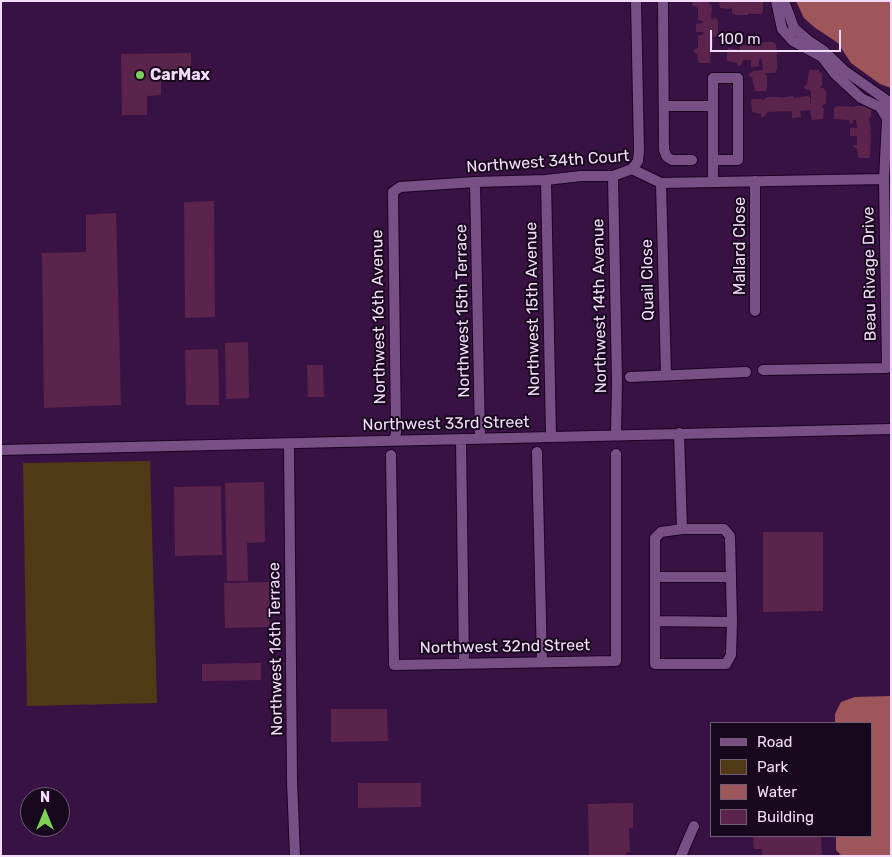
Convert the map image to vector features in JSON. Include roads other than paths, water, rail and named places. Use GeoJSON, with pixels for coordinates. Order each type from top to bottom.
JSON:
{"type":"FeatureCollection","features":[{"type":"Feature","properties":{"kind":"street"},"geometry":{"type":"LineString","coordinates":[[632,169],[638,161],[639,151],[636,1]]}},
{"type":"Feature","properties":{"kind":"street"},"geometry":{"type":"LineString","coordinates":[[663,1],[664,150],[667,157],[672,160],[692,160]]}},
{"type":"Feature","properties":{"kind":"street"},"geometry":{"type":"LineString","coordinates":[[776,1],[782,29],[794,41],[822,57],[835,74],[861,98],[880,107],[887,119]]}},
{"type":"Feature","properties":{"kind":"street","name":"Beau Rivage Drive"},"geometry":{"type":"LineString","coordinates":[[763,370],[887,368],[884,179],[888,100],[845,71],[824,51],[794,28],[784,1]]}},
{"type":"Feature","properties":{"kind":"street"},"geometry":{"type":"LineString","coordinates":[[713,160],[738,160],[738,78],[713,78],[713,106],[713,160],[713,182]]}},
{"type":"Feature","properties":{"kind":"street"},"geometry":{"type":"LineString","coordinates":[[664,106],[713,106]]}},
{"type":"Feature","properties":{"kind":"street","name":"Northwest 34th Court"},"geometry":{"type":"LineString","coordinates":[[393,192],[400,187],[546,180],[581,176],[613,176],[632,169],[661,183],[884,179]]}},
{"type":"Feature","properties":{"kind":"street","name":"Northwest 14th Avenue"},"geometry":{"type":"LineString","coordinates":[[613,176],[617,382],[616,435]]}},
{"type":"Feature","properties":{"kind":"street","name":"Northwest 15th Avenue"},"geometry":{"type":"LineString","coordinates":[[546,180],[550,436]]}},
{"type":"Feature","properties":{"kind":"street","name":"Mallard Close"},"geometry":{"type":"LineString","coordinates":[[756,181],[756,311]]}},
{"type":"Feature","properties":{"kind":"street","name":"Northwest 15th Terrace"},"geometry":{"type":"LineString","coordinates":[[476,182],[480,438]]}},
{"type":"Feature","properties":{"kind":"street","name":"Quail Close"},"geometry":{"type":"LineString","coordinates":[[661,183],[666,376]]}},
{"type":"Feature","properties":{"kind":"street","name":"Northwest 16th Avenue"},"geometry":{"type":"LineString","coordinates":[[393,192],[396,433],[394,440]]}},
{"type":"Feature","properties":{"kind":"street"},"geometry":{"type":"LineString","coordinates":[[630,376],[746,372]]}},
{"type":"Feature","properties":{"kind":"street","name":"Northwest 33rd Street"},"geometry":{"type":"LineString","coordinates":[[1,450],[891,429]]}},
{"type":"Feature","properties":{"kind":"street"},"geometry":{"type":"LineString","coordinates":[[679,433],[682,529]]}},
{"type":"Feature","properties":{"kind":"street"},"geometry":{"type":"LineString","coordinates":[[461,439],[464,662]]}},
{"type":"Feature","properties":{"kind":"street","name":"Northwest 16th Terrace"},"geometry":{"type":"LineString","coordinates":[[289,443],[292,780],[295,856]]}},
{"type":"Feature","properties":{"kind":"street"},"geometry":{"type":"LineString","coordinates":[[536,452],[542,661]]}},
{"type":"Feature","properties":{"kind":"street","name":"Northwest 32nd Street"},"geometry":{"type":"LineString","coordinates":[[391,455],[394,665],[464,662],[616,661],[616,454]]}},
{"type":"Feature","properties":{"kind":"street"},"geometry":{"type":"LineString","coordinates":[[682,529],[724,529],[730,536],[732,622],[730,655],[726,664],[655,664],[655,538],[661,532],[682,529]]}},
{"type":"Feature","properties":{"kind":"street"},"geometry":{"type":"LineString","coordinates":[[655,577],[730,577]]}},
{"type":"Feature","properties":{"kind":"street"},"geometry":{"type":"LineString","coordinates":[[655,621],[732,622]]}},
{"type":"Feature","properties":{"kind":"street"},"geometry":{"type":"LineString","coordinates":[[681,856],[694,826]]}},
{"type":"Feature","properties":{"kind":"water"},"geometry":{"type":"Polygon","coordinates":[[[796,1],[891,1],[891,88],[880,84],[851,63],[838,43],[804,18],[796,1]]]}},
{"type":"Feature","properties":{"kind":"water"},"geometry":{"type":"Polygon","coordinates":[[[891,696],[891,856],[842,856],[836,850],[836,837],[872,837],[872,722],[835,722],[835,714],[841,702],[855,697],[891,696]]]}},
{"type":"Feature","properties":{"kind":"place","name":"CarMax"},"geometry":{"type":"Point","coordinates":[140,75]}}]}
